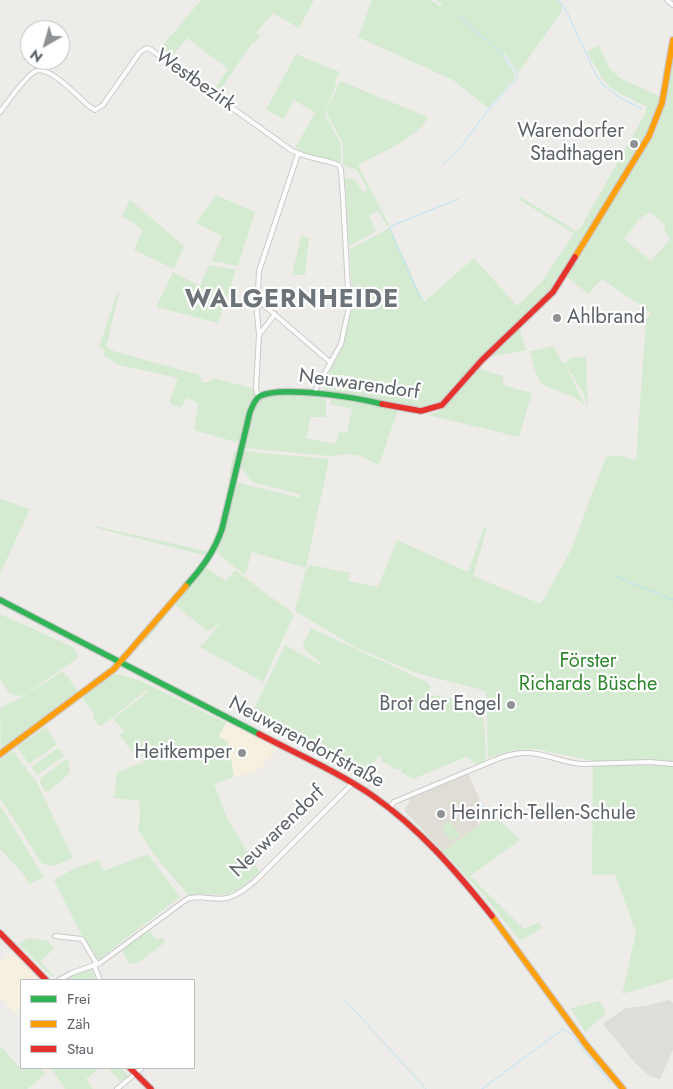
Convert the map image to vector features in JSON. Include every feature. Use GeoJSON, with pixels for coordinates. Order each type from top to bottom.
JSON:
{"type":"FeatureCollection","features":[{"type":"Feature","properties":{"kind":"street"},"geometry":{"type":"LineString","coordinates":[[667,0],[673,5]]}},
{"type":"Feature","properties":{"kind":"street","name":"Neuwarendorf"},"geometry":{"type":"LineString","coordinates":[[260,396],[278,392],[315,392],[421,411],[442,404],[517,325],[542,304],[563,277],[649,136],[658,115],[673,40]]}},
{"type":"Feature","properties":{"kind":"street","name":"Westbezirk"},"geometry":{"type":"LineString","coordinates":[[0,112],[32,74],[40,70],[53,75],[89,106],[95,110],[98,109],[140,52],[147,48],[298,154]]}},
{"type":"Feature","properties":{"kind":"street"},"geometry":{"type":"LineString","coordinates":[[0,754],[120,663],[205,564],[216,546],[225,520],[250,412],[255,401],[260,396],[256,387],[259,334],[257,323],[259,271],[298,154],[333,162],[339,165],[341,170],[349,307],[341,344],[315,392]]}},
{"type":"Feature","properties":{"kind":"street"},"geometry":{"type":"LineString","coordinates":[[258,300],[332,363]]}},
{"type":"Feature","properties":{"kind":"street"},"geometry":{"type":"LineString","coordinates":[[259,334],[275,314]]}},
{"type":"Feature","properties":{"kind":"street","name":"Neuwarendorfstraße"},"geometry":{"type":"LineString","coordinates":[[0,600],[353,783],[390,807],[419,834],[482,902],[587,1046],[623,1089]]}},
{"type":"Feature","properties":{"kind":"street"},"geometry":{"type":"LineString","coordinates":[[390,807],[394,802],[406,796],[511,755],[525,753],[541,755],[573,763],[650,762],[673,764]]}},
{"type":"Feature","properties":{"kind":"street","name":"Neuwarendorf"},"geometry":{"type":"LineString","coordinates":[[62,979],[72,973],[96,965],[187,899],[197,896],[227,898],[241,892],[254,882],[353,783]]}},
{"type":"Feature","properties":{"kind":"street"},"geometry":{"type":"LineString","coordinates":[[0,933],[45,979]]}},
{"type":"Feature","properties":{"kind":"street"},"geometry":{"type":"LineString","coordinates":[[55,936],[82,939],[96,965],[100,979]]}},
{"type":"Feature","properties":{"kind":"street"},"geometry":{"type":"LineString","coordinates":[[131,1069],[151,1089]]}},
{"type":"Feature","properties":{"kind":"street"},"geometry":{"type":"LineString","coordinates":[[117,1089],[141,1069]]}},
{"type":"Feature","properties":{"kind":"shaded area"},"geometry":{"type":"Polygon","coordinates":[[[227,721],[279,748],[261,767],[252,773],[234,777],[228,742],[219,736],[227,721]]]}},
{"type":"Feature","properties":{"kind":"shaded area","name":"Heinrich-Tellen-Schule"},"geometry":{"type":"Polygon","coordinates":[[[468,774],[480,800],[470,809],[478,818],[476,820],[479,825],[443,852],[404,810],[410,802],[409,799],[468,774]]]}},
{"type":"Feature","properties":{"kind":"shaded area"},"geometry":{"type":"Polygon","coordinates":[[[11,952],[38,979],[20,979],[20,1008],[15,1013],[0,996],[0,963],[11,952]]]}},
{"type":"Feature","properties":{"kind":"shaded area"},"geometry":{"type":"Polygon","coordinates":[[[669,1000],[673,1003],[673,1050],[660,1079],[651,1077],[636,1064],[603,1024],[626,1008],[645,1006],[669,1000]]]}},
{"type":"Feature","properties":{"kind":"green space"},"geometry":{"type":"Polygon","coordinates":[[[201,0],[314,0],[299,28],[273,13],[256,33],[260,36],[255,43],[252,43],[219,92],[214,89],[228,69],[187,38],[170,59],[158,51],[201,0]]]}},
{"type":"Feature","properties":{"kind":"green space"},"geometry":{"type":"Polygon","coordinates":[[[372,0],[431,0],[441,7],[442,4],[435,0],[557,0],[561,4],[562,11],[518,73],[505,53],[502,56],[514,73],[515,78],[488,108],[453,80],[358,37],[372,0]]]}},
{"type":"Feature","properties":{"kind":"green space","name":"Förster Richards Büsche"},"geometry":{"type":"Polygon","coordinates":[[[599,45],[609,68],[620,78],[661,97],[657,113],[649,131],[653,138],[664,109],[673,52],[673,979],[622,994],[636,932],[615,874],[592,875],[593,761],[536,749],[514,750],[488,758],[486,691],[416,673],[357,648],[295,611],[306,569],[311,565],[350,573],[348,581],[378,587],[397,540],[468,572],[484,527],[487,528],[473,576],[541,604],[571,550],[606,457],[617,455],[636,460],[646,319],[651,313],[602,279],[588,294],[566,276],[562,275],[543,301],[477,362],[437,405],[422,410],[353,394],[324,392],[323,384],[331,376],[352,378],[355,383],[356,380],[353,376],[328,375],[347,331],[352,298],[350,249],[390,228],[424,302],[474,258],[517,306],[542,281],[574,234],[520,200],[521,197],[576,231],[580,229],[645,114],[647,107],[615,91],[604,81],[587,52],[599,45]],[[649,212],[639,220],[624,239],[651,261],[670,239],[664,230],[666,226],[649,212]]]}},
{"type":"Feature","properties":{"kind":"green space"},"geometry":{"type":"Polygon","coordinates":[[[296,54],[340,72],[335,81],[336,84],[325,114],[340,143],[341,160],[339,163],[296,152],[295,148],[315,113],[294,100],[284,119],[266,110],[296,54]]]}},
{"type":"Feature","properties":{"kind":"green space"},"geometry":{"type":"Polygon","coordinates":[[[340,81],[428,117],[406,139],[358,165],[389,225],[387,226],[378,210],[369,216],[376,231],[350,246],[345,178],[355,180],[363,192],[368,190],[357,170],[343,165],[343,144],[327,114],[340,81]]]}},
{"type":"Feature","properties":{"kind":"green space"},"geometry":{"type":"Polygon","coordinates":[[[216,195],[255,212],[238,266],[212,261],[222,236],[196,223],[216,195]]]}},
{"type":"Feature","properties":{"kind":"green space"},"geometry":{"type":"Polygon","coordinates":[[[130,200],[184,246],[174,269],[134,250],[143,230],[122,216],[130,200]]]}},
{"type":"Feature","properties":{"kind":"green space"},"geometry":{"type":"Polygon","coordinates":[[[301,236],[309,238],[305,275],[292,275],[301,236]]]}},
{"type":"Feature","properties":{"kind":"green space"},"geometry":{"type":"Polygon","coordinates":[[[209,265],[236,270],[218,323],[156,307],[173,272],[200,286],[209,265]]]}},
{"type":"Feature","properties":{"kind":"green space"},"geometry":{"type":"Polygon","coordinates":[[[117,293],[119,293],[106,347],[116,352],[200,375],[202,382],[208,382],[214,378],[255,389],[255,396],[239,443],[194,430],[198,403],[186,398],[181,408],[169,403],[178,378],[119,365],[103,355],[105,350],[99,347],[117,293]]]}},
{"type":"Feature","properties":{"kind":"green space"},"geometry":{"type":"Polygon","coordinates":[[[519,326],[526,350],[489,357],[489,356],[519,326]]]}},
{"type":"Feature","properties":{"kind":"green space"},"geometry":{"type":"Polygon","coordinates":[[[553,346],[563,363],[569,361],[570,358],[586,357],[588,409],[583,392],[564,363],[585,405],[573,397],[541,384],[535,371],[530,351],[553,346]]]}},
{"type":"Feature","properties":{"kind":"green space"},"geometry":{"type":"Polygon","coordinates":[[[477,368],[503,376],[503,384],[506,386],[532,393],[519,437],[428,415],[438,412],[477,368]]]}},
{"type":"Feature","properties":{"kind":"green space"},"geometry":{"type":"Polygon","coordinates":[[[278,393],[325,396],[326,417],[311,417],[306,438],[336,444],[339,431],[347,433],[352,409],[330,404],[331,395],[398,410],[379,465],[361,456],[348,454],[329,456],[245,448],[257,402],[261,398],[278,393]]]}},
{"type":"Feature","properties":{"kind":"green space"},"geometry":{"type":"Polygon","coordinates":[[[234,451],[239,451],[231,482],[228,482],[234,451]]]}},
{"type":"Feature","properties":{"kind":"green space"},"geometry":{"type":"Polygon","coordinates":[[[244,451],[329,459],[306,568],[252,552],[245,575],[216,552],[225,531],[236,482],[299,498],[300,494],[252,482],[241,467],[244,451]]]}},
{"type":"Feature","properties":{"kind":"green space"},"geometry":{"type":"Polygon","coordinates":[[[0,499],[30,509],[0,574],[0,499]]]}},
{"type":"Feature","properties":{"kind":"green space"},"geometry":{"type":"Polygon","coordinates":[[[95,526],[210,552],[207,556],[95,526]]]}},
{"type":"Feature","properties":{"kind":"green space"},"geometry":{"type":"Polygon","coordinates":[[[205,567],[226,581],[235,570],[254,584],[226,618],[207,631],[175,605],[141,647],[148,635],[205,567]]]}},
{"type":"Feature","properties":{"kind":"green space"},"geometry":{"type":"Polygon","coordinates":[[[254,585],[292,612],[293,617],[263,682],[200,647],[254,585]]]}},
{"type":"Feature","properties":{"kind":"green space"},"geometry":{"type":"Polygon","coordinates":[[[0,614],[73,647],[78,658],[24,695],[10,694],[0,680],[0,614]]]}},
{"type":"Feature","properties":{"kind":"green space"},"geometry":{"type":"Polygon","coordinates":[[[311,628],[427,682],[430,686],[429,696],[433,695],[475,703],[483,709],[486,756],[484,762],[476,764],[466,757],[413,779],[402,773],[401,768],[397,770],[381,761],[381,755],[357,778],[249,719],[285,645],[320,665],[321,663],[304,649],[303,644],[311,628]]]}},
{"type":"Feature","properties":{"kind":"green space"},"geometry":{"type":"Polygon","coordinates":[[[63,671],[78,691],[1,748],[0,709],[63,671]]]}},
{"type":"Feature","properties":{"kind":"green space"},"geometry":{"type":"Polygon","coordinates":[[[119,674],[141,681],[226,723],[219,736],[228,742],[234,777],[214,784],[227,818],[260,873],[243,887],[226,895],[188,895],[152,852],[138,829],[140,818],[139,801],[114,798],[117,772],[144,762],[141,752],[133,753],[119,735],[124,731],[113,719],[149,691],[147,690],[100,727],[92,717],[95,715],[82,697],[113,675],[119,674]]]}},
{"type":"Feature","properties":{"kind":"green space"},"geometry":{"type":"Polygon","coordinates":[[[46,727],[57,744],[29,764],[17,747],[46,727]]]}},
{"type":"Feature","properties":{"kind":"green space"},"geometry":{"type":"Polygon","coordinates":[[[58,748],[65,756],[37,775],[31,767],[58,748]]]}},
{"type":"Feature","properties":{"kind":"green space"},"geometry":{"type":"Polygon","coordinates":[[[13,751],[36,781],[73,858],[52,865],[41,862],[0,798],[0,759],[13,751]]]}},
{"type":"Feature","properties":{"kind":"green space"},"geometry":{"type":"Polygon","coordinates":[[[66,759],[69,761],[70,773],[49,791],[44,791],[40,781],[42,777],[66,759]]]}},
{"type":"Feature","properties":{"kind":"green space"},"geometry":{"type":"Polygon","coordinates":[[[0,805],[44,877],[29,884],[25,876],[0,849],[0,805]]]}},
{"type":"Feature","properties":{"kind":"green space"},"geometry":{"type":"Polygon","coordinates":[[[491,812],[520,840],[470,876],[524,929],[539,922],[542,928],[520,941],[483,894],[443,852],[479,825],[491,812]]]}},
{"type":"Feature","properties":{"kind":"green space"},"geometry":{"type":"Polygon","coordinates":[[[450,821],[460,836],[451,841],[441,826],[450,821]]]}},
{"type":"Feature","properties":{"kind":"green space"},"geometry":{"type":"Polygon","coordinates":[[[148,854],[180,897],[99,959],[96,958],[83,938],[54,880],[73,869],[99,860],[104,871],[148,854]]]}},
{"type":"Feature","properties":{"kind":"green space"},"geometry":{"type":"Polygon","coordinates":[[[148,929],[157,940],[162,937],[166,942],[136,964],[129,963],[121,949],[148,929]]]}},
{"type":"Feature","properties":{"kind":"green space"},"geometry":{"type":"Polygon","coordinates":[[[28,938],[48,941],[54,949],[40,961],[54,976],[52,977],[19,944],[28,938]]]}},
{"type":"Feature","properties":{"kind":"green space"},"geometry":{"type":"Polygon","coordinates":[[[91,969],[96,979],[64,979],[75,973],[91,969]]]}},
{"type":"Feature","properties":{"kind":"green space"},"geometry":{"type":"Polygon","coordinates":[[[600,1001],[606,1014],[585,1032],[571,1008],[600,1001]]]}},
{"type":"Feature","properties":{"kind":"green space"},"geometry":{"type":"Polygon","coordinates":[[[2,1047],[20,1066],[20,1069],[41,1069],[45,1074],[27,1089],[0,1089],[0,1048],[2,1047]]]}},
{"type":"Feature","properties":{"kind":"green space"},"geometry":{"type":"Polygon","coordinates":[[[52,1069],[99,1069],[86,1079],[93,1089],[65,1089],[52,1069]]]}},
{"type":"Feature","properties":{"kind":"green space"},"geometry":{"type":"Polygon","coordinates":[[[109,1069],[122,1069],[129,1076],[121,1083],[109,1069]]]}},
{"type":"Feature","properties":{"kind":"water"},"geometry":{"type":"Polygon","coordinates":[[[480,804],[486,810],[480,816],[474,810],[480,804]]]}},
{"type":"Feature","properties":{"kind":"waterway"},"geometry":{"type":"LineString","coordinates":[[559,0],[568,14],[596,75],[603,85],[619,97],[642,109]]}},
{"type":"Feature","properties":{"kind":"waterway"},"geometry":{"type":"LineString","coordinates":[[443,164],[460,148],[488,110],[517,78],[517,74],[502,54],[459,16]]}},
{"type":"Feature","properties":{"kind":"waterway"},"geometry":{"type":"LineString","coordinates":[[426,304],[417,291],[389,227],[458,199]]}},
{"type":"Feature","properties":{"kind":"waterway"},"geometry":{"type":"LineString","coordinates":[[615,576],[673,600]]}},
{"type":"Feature","properties":{"kind":"waterway"},"geometry":{"type":"LineString","coordinates":[[99,960],[122,945]]}},
{"type":"Feature","properties":{"kind":"waterway"},"geometry":{"type":"LineString","coordinates":[[93,969],[98,979]]}},
{"type":"Feature","properties":{"kind":"waterway"},"geometry":{"type":"LineString","coordinates":[[345,1000],[426,1089]]}},
{"type":"Feature","properties":{"kind":"waterway"},"geometry":{"type":"LineString","coordinates":[[482,1089],[563,1029],[570,1033],[611,1084]]}},
{"type":"Feature","properties":{"kind":"railway"},"geometry":{"type":"LineString","coordinates":[[0,926],[51,979]]}},
{"type":"Feature","properties":{"kind":"railway"},"geometry":{"type":"LineString","coordinates":[[137,1069],[157,1089]]}},
{"type":"Feature","properties":{"kind":"traffic: fast"},"geometry":{"type":"LineString","coordinates":[[186,586],[207,559],[222,529],[250,412],[258,397],[271,393],[302,392],[339,396],[382,404]]}},
{"type":"Feature","properties":{"kind":"traffic: fast"},"geometry":{"type":"LineString","coordinates":[[0,600],[259,734]]}},
{"type":"Feature","properties":{"kind":"traffic: slow"},"geometry":{"type":"LineString","coordinates":[[575,257],[649,136],[662,103],[673,40]]}},
{"type":"Feature","properties":{"kind":"traffic: slow"},"geometry":{"type":"LineString","coordinates":[[0,754],[114,669],[186,586]]}},
{"type":"Feature","properties":{"kind":"traffic: slow"},"geometry":{"type":"LineString","coordinates":[[492,916],[587,1046],[623,1089]]}},
{"type":"Feature","properties":{"kind":"traffic: jam"},"geometry":{"type":"LineString","coordinates":[[382,404],[421,411],[442,405],[482,360],[553,292],[575,257]]}},
{"type":"Feature","properties":{"kind":"traffic: jam"},"geometry":{"type":"LineString","coordinates":[[259,734],[346,779],[390,809],[422,836],[492,916]]}},
{"type":"Feature","properties":{"kind":"traffic: jam"},"geometry":{"type":"LineString","coordinates":[[0,933],[45,979]]}},
{"type":"Feature","properties":{"kind":"traffic: jam"},"geometry":{"type":"LineString","coordinates":[[131,1069],[151,1089]]}},
{"type":"Feature","properties":{"kind":"place","name":"Warendorfer Stadthagen"},"geometry":{"type":"Point","coordinates":[634,144]}},
{"type":"Feature","properties":{"kind":"place","name":"Ahlbrand"},"geometry":{"type":"Point","coordinates":[557,318]}},
{"type":"Feature","properties":{"kind":"place","name":"Brot der Engel"},"geometry":{"type":"Point","coordinates":[511,705]}},
{"type":"Feature","properties":{"kind":"place","name":"Heitkemper"},"geometry":{"type":"Point","coordinates":[242,753]}},
{"type":"Feature","properties":{"kind":"place","name":"Heinrich-Tellen-Schule"},"geometry":{"type":"Point","coordinates":[441,814]}},
{"type":"Feature","properties":{"kind":"district","name":"WALGERNHEIDE"},"geometry":{"type":"Point","coordinates":[292,301]}}]}
